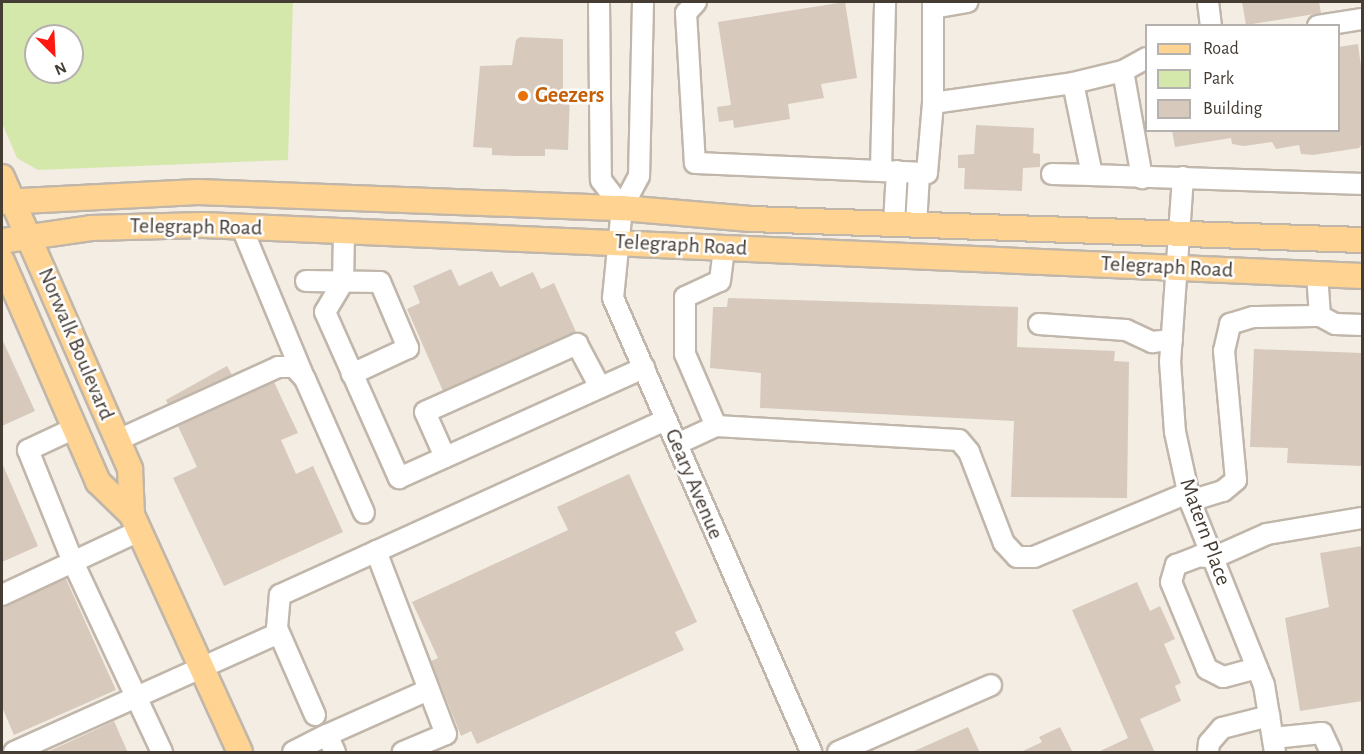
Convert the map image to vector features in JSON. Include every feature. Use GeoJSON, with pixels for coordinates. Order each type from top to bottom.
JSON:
{"type":"FeatureCollection","features":[{"type":"Feature","properties":{"kind":"main road","name":"Norwalk Boulevard"},"geometry":{"type":"LineString","coordinates":[[2,177],[7,200],[30,235],[130,469],[135,523]]}},
{"type":"Feature","properties":{"kind":"main road","name":"Telegraph Road"},"geometry":{"type":"LineString","coordinates":[[7,200],[198,192],[621,208],[751,219],[1362,240]]}},
{"type":"Feature","properties":{"kind":"main road","name":"Telegraph Road"},"geometry":{"type":"LineString","coordinates":[[2,242],[30,235],[146,224],[619,242],[1362,276]]}},
{"type":"Feature","properties":{"kind":"main road","name":"Norwalk Boulevard"},"geometry":{"type":"LineString","coordinates":[[2,261],[98,482],[135,523],[240,753]]}},
{"type":"Feature","properties":{"kind":"street"},"geometry":{"type":"LineString","coordinates":[[599,2],[601,180],[621,208],[639,177],[643,2]]}},
{"type":"Feature","properties":{"kind":"street"},"geometry":{"type":"LineString","coordinates":[[696,2],[686,13],[695,163],[889,170],[919,174],[927,173],[933,103],[933,5],[967,2]]}},
{"type":"Feature","properties":{"kind":"street"},"geometry":{"type":"LineString","coordinates":[[885,2],[889,170],[905,225]]}},
{"type":"Feature","properties":{"kind":"street"},"geometry":{"type":"LineString","coordinates":[[1208,2],[1211,24]]}},
{"type":"Feature","properties":{"kind":"street"},"geometry":{"type":"LineString","coordinates":[[1324,24],[1354,14]]}},
{"type":"Feature","properties":{"kind":"street"},"geometry":{"type":"LineString","coordinates":[[933,103],[1073,83],[1123,71],[1145,58]]}},
{"type":"Feature","properties":{"kind":"street"},"geometry":{"type":"LineString","coordinates":[[1123,71],[1142,178]]}},
{"type":"Feature","properties":{"kind":"street"},"geometry":{"type":"LineString","coordinates":[[1073,83],[1092,175]]}},
{"type":"Feature","properties":{"kind":"street"},"geometry":{"type":"LineString","coordinates":[[905,225],[919,174]]}},
{"type":"Feature","properties":{"kind":"street"},"geometry":{"type":"LineString","coordinates":[[1052,174],[1362,184]]}},
{"type":"Feature","properties":{"kind":"street","name":"Matern Place"},"geometry":{"type":"LineString","coordinates":[[1183,177],[1172,340],[1175,432],[1189,497],[1257,668],[1274,745]]}},
{"type":"Feature","properties":{"kind":"street","name":"Geary Avenue"},"geometry":{"type":"LineString","coordinates":[[621,208],[613,298],[811,753]]}},
{"type":"Feature","properties":{"kind":"street"},"geometry":{"type":"LineString","coordinates":[[242,228],[364,513]]}},
{"type":"Feature","properties":{"kind":"street"},"geometry":{"type":"LineString","coordinates":[[344,232],[343,282],[325,312],[399,478],[644,368]]}},
{"type":"Feature","properties":{"kind":"street"},"geometry":{"type":"LineString","coordinates":[[716,426],[686,354],[685,297],[720,281],[724,247]]}},
{"type":"Feature","properties":{"kind":"street"},"geometry":{"type":"LineString","coordinates":[[1317,274],[1320,316]]}},
{"type":"Feature","properties":{"kind":"street"},"geometry":{"type":"LineString","coordinates":[[306,281],[380,282],[408,348],[352,374]]}},
{"type":"Feature","properties":{"kind":"street"},"geometry":{"type":"LineString","coordinates":[[677,444],[716,426],[959,440],[969,452],[1004,543],[1017,556],[1034,557],[1189,497],[1223,491],[1236,480],[1224,351],[1230,324],[1253,317],[1320,316],[1335,324],[1362,325]]}},
{"type":"Feature","properties":{"kind":"street"},"geometry":{"type":"LineString","coordinates":[[1039,324],[1125,330],[1152,342],[1172,340]]}},
{"type":"Feature","properties":{"kind":"street"},"geometry":{"type":"LineString","coordinates":[[445,457],[425,412],[577,344],[600,387]]}},
{"type":"Feature","properties":{"kind":"street"},"geometry":{"type":"LineString","coordinates":[[117,440],[278,367],[294,367],[307,383]]}},
{"type":"Feature","properties":{"kind":"street"},"geometry":{"type":"LineString","coordinates":[[315,715],[279,633],[280,595],[666,420]]}},
{"type":"Feature","properties":{"kind":"street"},"geometry":{"type":"LineString","coordinates":[[75,428],[28,450],[73,562],[137,695],[162,753]]}},
{"type":"Feature","properties":{"kind":"street"},"geometry":{"type":"LineString","coordinates":[[1257,668],[1223,677],[1207,669],[1171,582],[1176,565],[1199,556],[1213,558],[1267,534],[1362,518]]}},
{"type":"Feature","properties":{"kind":"street"},"geometry":{"type":"LineString","coordinates":[[2,596],[73,562],[135,523]]}},
{"type":"Feature","properties":{"kind":"street"},"geometry":{"type":"LineString","coordinates":[[376,551],[446,734],[403,753]]}},
{"type":"Feature","properties":{"kind":"street"},"geometry":{"type":"LineString","coordinates":[[14,753],[201,666],[279,633]]}},
{"type":"Feature","properties":{"kind":"street"},"geometry":{"type":"LineString","coordinates":[[838,753],[991,685]]}},
{"type":"Feature","properties":{"kind":"street"},"geometry":{"type":"LineString","coordinates":[[293,753],[331,744],[428,690]]}},
{"type":"Feature","properties":{"kind":"street"},"geometry":{"type":"LineString","coordinates":[[1208,753],[1209,743],[1221,729],[1269,716]]}},
{"type":"Feature","properties":{"kind":"street"},"geometry":{"type":"LineString","coordinates":[[1274,745],[1322,733],[1331,753]]}},
{"type":"Feature","properties":{"kind":"green space"},"geometry":{"type":"Polygon","coordinates":[[[2,2],[293,2],[288,160],[38,170],[17,158],[2,123],[2,2]]]}},
{"type":"Feature","properties":{"kind":"building"},"geometry":{"type":"Polygon","coordinates":[[[845,2],[857,78],[821,84],[824,98],[788,104],[790,119],[734,128],[733,120],[719,122],[717,107],[731,105],[718,22],[845,2]]]}},
{"type":"Feature","properties":{"kind":"building"},"geometry":{"type":"Polygon","coordinates":[[[1242,2],[1319,2],[1321,13],[1246,24],[1242,2]]]}},
{"type":"Feature","properties":{"kind":"building","name":"Geezers"},"geometry":{"type":"Polygon","coordinates":[[[520,37],[563,39],[563,92],[570,92],[568,150],[545,149],[545,156],[516,156],[492,155],[492,148],[473,147],[480,66],[512,65],[516,40],[520,37]]]}},
{"type":"Feature","properties":{"kind":"building"},"geometry":{"type":"Polygon","coordinates":[[[1358,44],[1362,74],[1362,144],[1359,148],[1313,155],[1301,154],[1299,145],[1276,149],[1272,142],[1244,146],[1232,144],[1231,138],[1175,147],[1172,132],[1340,132],[1340,47],[1358,44]]]}},
{"type":"Feature","properties":{"kind":"building"},"geometry":{"type":"Polygon","coordinates":[[[976,125],[1034,128],[1033,153],[1040,154],[1040,167],[1023,168],[1022,191],[964,189],[965,168],[958,168],[958,155],[974,154],[976,125]]]}},
{"type":"Feature","properties":{"kind":"building"},"geometry":{"type":"Polygon","coordinates":[[[451,269],[459,286],[492,271],[500,287],[533,272],[541,289],[554,283],[576,332],[443,391],[407,309],[420,303],[413,286],[451,269]]]}},
{"type":"Feature","properties":{"kind":"building"},"geometry":{"type":"Polygon","coordinates":[[[728,298],[1018,307],[1017,347],[1115,351],[1114,361],[1129,362],[1127,498],[1011,497],[1014,421],[760,408],[761,373],[710,368],[713,307],[727,307],[728,298]]]}},
{"type":"Feature","properties":{"kind":"building"},"geometry":{"type":"Polygon","coordinates":[[[2,339],[35,411],[2,426],[2,339]]]}},
{"type":"Feature","properties":{"kind":"building"},"geometry":{"type":"Polygon","coordinates":[[[1254,349],[1362,353],[1362,466],[1287,463],[1288,448],[1250,447],[1254,349]]]}},
{"type":"Feature","properties":{"kind":"building"},"geometry":{"type":"Polygon","coordinates":[[[227,366],[232,375],[171,409],[166,400],[227,366]]]}},
{"type":"Feature","properties":{"kind":"building"},"geometry":{"type":"Polygon","coordinates":[[[274,382],[298,433],[281,440],[296,474],[313,466],[343,532],[224,586],[173,478],[197,467],[178,426],[274,382]]]}},
{"type":"Feature","properties":{"kind":"building"},"geometry":{"type":"Polygon","coordinates":[[[2,463],[38,546],[2,562],[2,463]]]}},
{"type":"Feature","properties":{"kind":"building"},"geometry":{"type":"Polygon","coordinates":[[[629,474],[697,622],[675,632],[684,650],[477,744],[471,731],[461,736],[431,661],[438,658],[412,602],[568,530],[557,507],[629,474]]]}},
{"type":"Feature","properties":{"kind":"building"},"geometry":{"type":"Polygon","coordinates":[[[1362,546],[1362,701],[1300,711],[1285,618],[1329,607],[1320,553],[1362,546]]]}},
{"type":"Feature","properties":{"kind":"building"},"geometry":{"type":"Polygon","coordinates":[[[66,579],[116,690],[14,735],[2,707],[2,607],[66,579]]]}},
{"type":"Feature","properties":{"kind":"building"},"geometry":{"type":"Polygon","coordinates":[[[1137,582],[1150,611],[1160,606],[1175,639],[1164,644],[1181,683],[1175,686],[1181,701],[1140,719],[1155,753],[1096,753],[1128,738],[1072,610],[1137,582]]]}},
{"type":"Feature","properties":{"kind":"building"},"geometry":{"type":"Polygon","coordinates":[[[114,721],[128,753],[45,753],[93,731],[114,721]]]}},
{"type":"Feature","properties":{"kind":"building"},"geometry":{"type":"Polygon","coordinates":[[[968,727],[980,753],[910,753],[968,727]]]}},
{"type":"Feature","properties":{"kind":"building"},"geometry":{"type":"Polygon","coordinates":[[[1060,727],[1073,753],[1019,753],[1042,742],[1039,737],[1060,727]]]}},
{"type":"Feature","properties":{"kind":"place","name":"Geezers"},"geometry":{"type":"Point","coordinates":[523,96]}}]}
